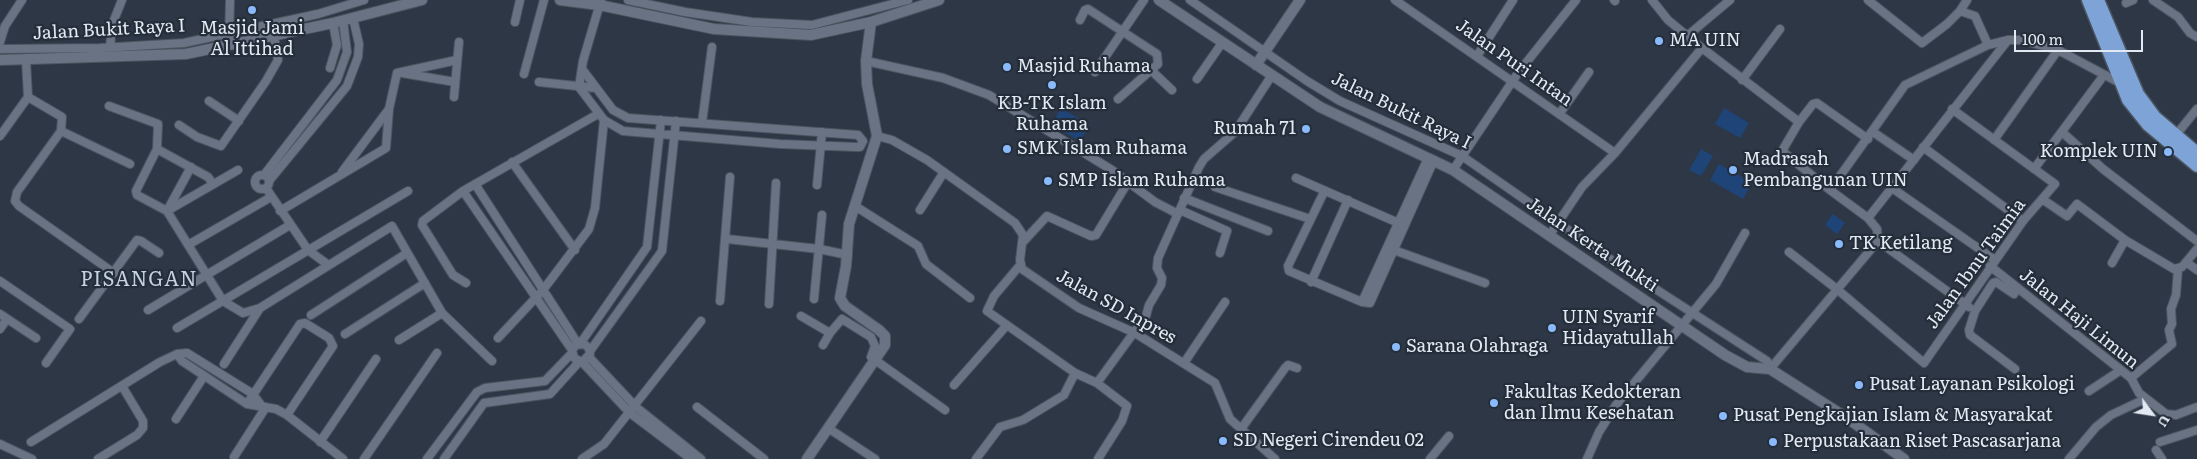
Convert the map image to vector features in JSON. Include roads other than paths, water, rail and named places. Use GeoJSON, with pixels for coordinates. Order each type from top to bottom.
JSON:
{"type":"FeatureCollection","features":[{"type":"Feature","properties":{"kind":"highway"},"geometry":{"type":"LineString","coordinates":[[2088,0],[2128,100],[2148,125],[2197,166]]}},
{"type":"Feature","properties":{"kind":"highway"},"geometry":{"type":"LineString","coordinates":[[2098,0],[2138,94],[2155,117],[2197,153]]}},
{"type":"Feature","properties":{"kind":"street"},"geometry":{"type":"LineString","coordinates":[[0,42],[5,26],[22,0]]}},
{"type":"Feature","properties":{"kind":"street"},"geometry":{"type":"LineString","coordinates":[[110,48],[112,25],[122,0]]}},
{"type":"Feature","properties":{"kind":"street"},"geometry":{"type":"LineString","coordinates":[[229,40],[230,0]]}},
{"type":"Feature","properties":{"kind":"street"},"geometry":{"type":"LineString","coordinates":[[0,60],[26,60],[100,52],[186,54],[229,40],[274,36],[356,11],[422,0]]}},
{"type":"Feature","properties":{"kind":"street"},"geometry":{"type":"LineString","coordinates":[[515,22],[520,0]]}},
{"type":"Feature","properties":{"kind":"street"},"geometry":{"type":"LineString","coordinates":[[524,74],[544,0]]}},
{"type":"Feature","properties":{"kind":"street"},"geometry":{"type":"LineString","coordinates":[[560,0],[600,2],[683,17],[812,25],[908,0]]}},
{"type":"Feature","properties":{"kind":"street"},"geometry":{"type":"LineString","coordinates":[[628,0],[714,29],[811,35],[871,22],[939,0]]}},
{"type":"Feature","properties":{"kind":"street"},"geometry":{"type":"LineString","coordinates":[[1095,72],[1144,0]]}},
{"type":"Feature","properties":{"kind":"street","name":"Jalan Kerta Mukti"},"geometry":{"type":"LineString","coordinates":[[1159,0],[1222,43],[1261,58],[1272,75],[1320,107],[1453,170],[1741,364],[1754,369],[1770,369],[1847,418],[1904,459]]}},
{"type":"Feature","properties":{"kind":"street","name":"Jalan Bukit Raya I"},"geometry":{"type":"LineString","coordinates":[[1190,0],[1261,58],[1307,81],[1340,101],[1384,119],[1462,156],[1623,268],[1767,361],[1770,369]]}},
{"type":"Feature","properties":{"kind":"street"},"geometry":{"type":"LineString","coordinates":[[1261,58],[1300,0]]}},
{"type":"Feature","properties":{"kind":"street","name":"Jalan Puri Intan"},"geometry":{"type":"LineString","coordinates":[[1395,0],[1513,80],[1615,153]]}},
{"type":"Feature","properties":{"kind":"street"},"geometry":{"type":"LineString","coordinates":[[1407,7],[1412,0]]}},
{"type":"Feature","properties":{"kind":"street"},"geometry":{"type":"LineString","coordinates":[[1477,56],[1513,0]]}},
{"type":"Feature","properties":{"kind":"street"},"geometry":{"type":"LineString","coordinates":[[1453,170],[1513,80],[1576,0]]}},
{"type":"Feature","properties":{"kind":"street"},"geometry":{"type":"LineString","coordinates":[[1652,0],[1668,20],[1742,80],[1799,122]]}},
{"type":"Feature","properties":{"kind":"street"},"geometry":{"type":"LineString","coordinates":[[1688,36],[1730,0]]}},
{"type":"Feature","properties":{"kind":"street"},"geometry":{"type":"LineString","coordinates":[[1868,0],[1922,43],[1960,11],[1966,0]]}},
{"type":"Feature","properties":{"kind":"street"},"geometry":{"type":"LineString","coordinates":[[2153,0],[2178,17],[2190,33],[2197,37]]}},
{"type":"Feature","properties":{"kind":"street"},"geometry":{"type":"LineString","coordinates":[[582,68],[618,114],[628,118],[858,135],[863,141],[860,147],[821,146],[660,135],[623,130],[604,120],[579,87],[582,68],[600,2]]}},
{"type":"Feature","properties":{"kind":"street"},"geometry":{"type":"LineString","coordinates":[[1080,20],[1085,10],[1088,9],[1123,30],[1157,54],[1158,64],[1152,71],[1118,99]]}},
{"type":"Feature","properties":{"kind":"street"},"geometry":{"type":"LineString","coordinates":[[330,68],[337,46],[356,11]]}},
{"type":"Feature","properties":{"kind":"street"},"geometry":{"type":"LineString","coordinates":[[266,182],[303,126],[337,80],[347,52],[356,11]]}},
{"type":"Feature","properties":{"kind":"street"},"geometry":{"type":"LineString","coordinates":[[266,182],[311,132],[347,86],[358,56],[359,44],[356,11]]}},
{"type":"Feature","properties":{"kind":"street","name":"Jalan Bukit Raya I"},"geometry":{"type":"LineString","coordinates":[[0,49],[100,52],[110,48],[229,40],[318,14],[356,11]]}},
{"type":"Feature","properties":{"kind":"street"},"geometry":{"type":"LineString","coordinates":[[1960,11],[1975,16],[1988,45]]}},
{"type":"Feature","properties":{"kind":"street"},"geometry":{"type":"LineString","coordinates":[[807,459],[876,361],[885,345],[885,336],[845,306],[840,298],[848,255],[849,224],[877,136],[870,106],[866,60],[871,22]]}},
{"type":"Feature","properties":{"kind":"street"},"geometry":{"type":"LineString","coordinates":[[1742,80],[1780,29]]}},
{"type":"Feature","properties":{"kind":"street"},"geometry":{"type":"LineString","coordinates":[[179,125],[197,137],[222,146],[278,60],[274,36]]}},
{"type":"Feature","properties":{"kind":"street"},"geometry":{"type":"LineString","coordinates":[[1830,190],[1905,85],[1988,45],[2008,40],[2021,40],[2058,50],[2120,83]]}},
{"type":"Feature","properties":{"kind":"street"},"geometry":{"type":"LineString","coordinates":[[1868,218],[2008,40]]}},
{"type":"Feature","properties":{"kind":"street"},"geometry":{"type":"LineString","coordinates":[[454,97],[459,42]]}},
{"type":"Feature","properties":{"kind":"street"},"geometry":{"type":"LineString","coordinates":[[1197,79],[1222,43]]}},
{"type":"Feature","properties":{"kind":"street"},"geometry":{"type":"LineString","coordinates":[[702,123],[712,47]]}},
{"type":"Feature","properties":{"kind":"street"},"geometry":{"type":"LineString","coordinates":[[1552,238],[1582,187],[1615,153],[1702,48]]}},
{"type":"Feature","properties":{"kind":"street"},"geometry":{"type":"LineString","coordinates":[[1994,140],[2058,50]]}},
{"type":"Feature","properties":{"kind":"street"},"geometry":{"type":"LineString","coordinates":[[0,136],[28,97],[26,60]]}},
{"type":"Feature","properties":{"kind":"street"},"geometry":{"type":"LineString","coordinates":[[398,73],[457,60]]}},
{"type":"Feature","properties":{"kind":"street"},"geometry":{"type":"LineString","coordinates":[[866,60],[943,78],[989,95],[1112,170],[1155,202],[1227,231],[1220,253]]}},
{"type":"Feature","properties":{"kind":"street"},"geometry":{"type":"LineString","coordinates":[[1152,71],[1172,90]]}},
{"type":"Feature","properties":{"kind":"street"},"geometry":{"type":"LineString","coordinates":[[1560,113],[1589,72]]}},
{"type":"Feature","properties":{"kind":"street"},"geometry":{"type":"LineString","coordinates":[[398,73],[455,82]]}},
{"type":"Feature","properties":{"kind":"street"},"geometry":{"type":"LineString","coordinates":[[280,211],[386,148],[389,109],[398,73]]}},
{"type":"Feature","properties":{"kind":"street"},"geometry":{"type":"LineString","coordinates":[[1097,383],[1135,333],[1146,316],[1149,305],[1161,285],[1162,278],[1157,268],[1158,258],[1199,167],[1204,159],[1235,132],[1272,75]]}},
{"type":"Feature","properties":{"kind":"street"},"geometry":{"type":"LineString","coordinates":[[1952,109],[2034,169],[2104,75]]}},
{"type":"Feature","properties":{"kind":"street"},"geometry":{"type":"LineString","coordinates":[[337,80],[347,86]]}},
{"type":"Feature","properties":{"kind":"street"},"geometry":{"type":"LineString","coordinates":[[539,82],[596,88]]}},
{"type":"Feature","properties":{"kind":"street"},"geometry":{"type":"LineString","coordinates":[[28,97],[62,117],[61,131],[17,192],[15,201],[19,206],[114,273]]}},
{"type":"Feature","properties":{"kind":"street"},"geometry":{"type":"LineString","coordinates":[[209,101],[239,121]]}},
{"type":"Feature","properties":{"kind":"street"},"geometry":{"type":"LineString","coordinates":[[1770,369],[1878,241],[1877,229],[1868,218],[1782,151],[1799,122],[1813,104],[1817,103],[1914,160]]}},
{"type":"Feature","properties":{"kind":"street"},"geometry":{"type":"LineString","coordinates":[[109,106],[158,124],[157,149],[136,191],[137,195],[167,211],[223,301],[243,313],[260,308],[392,226],[442,313],[492,361]]}},
{"type":"Feature","properties":{"kind":"street"},"geometry":{"type":"LineString","coordinates":[[340,174],[389,109]]}},
{"type":"Feature","properties":{"kind":"street"},"geometry":{"type":"LineString","coordinates":[[2176,135],[2197,109]]}},
{"type":"Feature","properties":{"kind":"street"},"geometry":{"type":"LineString","coordinates":[[466,283],[454,275],[422,223],[463,191],[598,114]]}},
{"type":"Feature","properties":{"kind":"street"},"geometry":{"type":"LineString","coordinates":[[1378,133],[1384,119]]}},
{"type":"Feature","properties":{"kind":"street"},"geometry":{"type":"LineString","coordinates":[[498,338],[543,290],[589,229],[595,208],[604,120]]}},
{"type":"Feature","properties":{"kind":"street"},"geometry":{"type":"LineString","coordinates":[[427,459],[470,398],[485,388],[545,381],[579,344],[647,247],[661,120]]}},
{"type":"Feature","properties":{"kind":"street"},"geometry":{"type":"LineString","coordinates":[[447,458],[479,408],[490,401],[550,394],[585,358],[662,251],[676,121]]}},
{"type":"Feature","properties":{"kind":"street"},"geometry":{"type":"LineString","coordinates":[[303,126],[311,132]]}},
{"type":"Feature","properties":{"kind":"street"},"geometry":{"type":"LineString","coordinates":[[61,131],[130,164]]}},
{"type":"Feature","properties":{"kind":"street"},"geometry":{"type":"LineString","coordinates":[[817,185],[822,132]]}},
{"type":"Feature","properties":{"kind":"street"},"geometry":{"type":"LineString","coordinates":[[2062,132],[2103,169],[2197,241]]}},
{"type":"Feature","properties":{"kind":"street"},"geometry":{"type":"LineString","coordinates":[[877,136],[892,140],[914,151],[1014,223],[1023,235],[1021,264],[994,296],[987,311],[1075,373],[1097,383],[1127,406],[1122,421],[1098,459]]}},
{"type":"Feature","properties":{"kind":"street"},"geometry":{"type":"LineString","coordinates":[[1923,147],[2023,221]]}},
{"type":"Feature","properties":{"kind":"street"},"geometry":{"type":"LineString","coordinates":[[157,149],[208,177],[213,184]]}},
{"type":"Feature","properties":{"kind":"street"},"geometry":{"type":"LineString","coordinates":[[1324,192],[1288,266],[1291,273],[1362,302],[1370,303],[1391,248],[1431,159]]}},
{"type":"Feature","properties":{"kind":"street"},"geometry":{"type":"LineString","coordinates":[[512,162],[575,250]]}},
{"type":"Feature","properties":{"kind":"street"},"geometry":{"type":"LineString","coordinates":[[167,211],[191,168]]}},
{"type":"Feature","properties":{"kind":"street","name":"Jalan Ibnu Taimia"},"geometry":{"type":"LineString","coordinates":[[1838,290],[1924,363],[2023,221],[2055,184],[2034,169]]}},
{"type":"Feature","properties":{"kind":"street"},"geometry":{"type":"LineString","coordinates":[[167,211],[238,170]]}},
{"type":"Feature","properties":{"kind":"street"},"geometry":{"type":"LineString","coordinates":[[920,210],[944,172]]}},
{"type":"Feature","properties":{"kind":"street"},"geometry":{"type":"LineString","coordinates":[[720,301],[727,239],[730,177]]}},
{"type":"Feature","properties":{"kind":"street"},"geometry":{"type":"LineString","coordinates":[[1296,178],[1324,192],[1348,200],[1402,224]]}},
{"type":"Feature","properties":{"kind":"street"},"geometry":{"type":"LineString","coordinates":[[266,182],[271,197],[308,250],[328,264]]}},
{"type":"Feature","properties":{"kind":"street"},"geometry":{"type":"LineString","coordinates":[[475,184],[579,344],[587,345],[585,358]]}},
{"type":"Feature","properties":{"kind":"street"},"geometry":{"type":"LineString","coordinates":[[769,304],[776,184]]}},
{"type":"Feature","properties":{"kind":"street"},"geometry":{"type":"LineString","coordinates":[[1498,200],[1506,187]]}},
{"type":"Feature","properties":{"kind":"street"},"geometry":{"type":"LineString","coordinates":[[1022,243],[1047,216],[1091,236],[1096,235],[1125,188]]}},
{"type":"Feature","properties":{"kind":"street"},"geometry":{"type":"LineString","coordinates":[[1215,188],[1310,219]]}},
{"type":"Feature","properties":{"kind":"street","name":"Jalan Haji Limun"},"geometry":{"type":"LineString","coordinates":[[1892,188],[1993,263],[2131,378],[2139,393],[2145,399],[2171,416],[2186,413],[2197,407]]}},
{"type":"Feature","properties":{"kind":"street"},"geometry":{"type":"LineString","coordinates":[[177,328],[408,191]]}},
{"type":"Feature","properties":{"kind":"street"},"geometry":{"type":"LineString","coordinates":[[463,191],[572,351],[574,358],[585,358],[633,410],[691,459]]}},
{"type":"Feature","properties":{"kind":"street"},"geometry":{"type":"LineString","coordinates":[[188,246],[271,197]]}},
{"type":"Feature","properties":{"kind":"street"},"geometry":{"type":"LineString","coordinates":[[1184,198],[1268,231]]}},
{"type":"Feature","properties":{"kind":"street"},"geometry":{"type":"LineString","coordinates":[[2042,199],[2067,216],[2077,204],[2125,240],[2178,269]]}},
{"type":"Feature","properties":{"kind":"street"},"geometry":{"type":"LineString","coordinates":[[1311,282],[1348,200]]}},
{"type":"Feature","properties":{"kind":"street"},"geometry":{"type":"LineString","coordinates":[[855,206],[918,246],[926,264],[970,298]]}},
{"type":"Feature","properties":{"kind":"street"},"geometry":{"type":"LineString","coordinates":[[814,299],[822,215]]}},
{"type":"Feature","properties":{"kind":"street"},"geometry":{"type":"LineString","coordinates":[[148,310],[205,274],[290,226]]}},
{"type":"Feature","properties":{"kind":"street"},"geometry":{"type":"LineString","coordinates":[[494,236],[504,230]]}},
{"type":"Feature","properties":{"kind":"street"},"geometry":{"type":"LineString","coordinates":[[1587,459],[1599,432],[1616,405],[1684,324],[1722,275],[1745,233]]}},
{"type":"Feature","properties":{"kind":"street"},"geometry":{"type":"LineString","coordinates":[[727,239],[820,249],[848,255]]}},
{"type":"Feature","properties":{"kind":"street"},"geometry":{"type":"LineString","coordinates":[[79,319],[137,240],[159,253]]}},
{"type":"Feature","properties":{"kind":"street"},"geometry":{"type":"LineString","coordinates":[[2112,263],[2125,240]]}},
{"type":"Feature","properties":{"kind":"street"},"geometry":{"type":"LineString","coordinates":[[1878,241],[1975,312]]}},
{"type":"Feature","properties":{"kind":"street"},"geometry":{"type":"LineString","coordinates":[[1391,248],[1485,283]]}},
{"type":"Feature","properties":{"kind":"street"},"geometry":{"type":"LineString","coordinates":[[2131,378],[2172,344],[2169,330],[2172,324],[2171,308],[2176,295],[2178,269],[2197,249]]}},
{"type":"Feature","properties":{"kind":"street"},"geometry":{"type":"LineString","coordinates":[[1789,252],[1838,290]]}},
{"type":"Feature","properties":{"kind":"street"},"geometry":{"type":"LineString","coordinates":[[311,315],[407,253]]}},
{"type":"Feature","properties":{"kind":"street"},"geometry":{"type":"LineString","coordinates":[[2186,262],[2197,270]]}},
{"type":"Feature","properties":{"kind":"street","name":"Jalan SD Inpres"},"geometry":{"type":"LineString","coordinates":[[1021,264],[1022,269],[1079,308],[1135,333],[1215,383],[1230,419],[1275,459]]}},
{"type":"Feature","properties":{"kind":"street"},"geometry":{"type":"LineString","coordinates":[[0,281],[70,329],[46,363]]}},
{"type":"Feature","properties":{"kind":"street"},"geometry":{"type":"LineString","coordinates":[[2014,294],[1994,282],[1975,312],[1969,330],[1970,335],[2015,369]]}},
{"type":"Feature","properties":{"kind":"street"},"geometry":{"type":"LineString","coordinates":[[345,334],[425,283]]}},
{"type":"Feature","properties":{"kind":"street"},"geometry":{"type":"LineString","coordinates":[[1184,363],[1225,302]]}},
{"type":"Feature","properties":{"kind":"street"},"geometry":{"type":"LineString","coordinates":[[224,364],[260,308]]}},
{"type":"Feature","properties":{"kind":"street"},"geometry":{"type":"LineString","coordinates":[[243,313],[246,329]]}},
{"type":"Feature","properties":{"kind":"street"},"geometry":{"type":"LineString","coordinates":[[399,340],[442,313]]}},
{"type":"Feature","properties":{"kind":"street"},"geometry":{"type":"LineString","coordinates":[[801,316],[830,333]]}},
{"type":"Feature","properties":{"kind":"street"},"geometry":{"type":"LineString","coordinates":[[0,330],[4,317],[36,338]]}},
{"type":"Feature","properties":{"kind":"street"},"geometry":{"type":"LineString","coordinates":[[823,345],[839,320],[845,321],[871,337],[875,346],[871,357],[945,410]]}},
{"type":"Feature","properties":{"kind":"street"},"geometry":{"type":"LineString","coordinates":[[582,459],[604,444],[633,410],[701,321]]}},
{"type":"Feature","properties":{"kind":"street"},"geometry":{"type":"LineString","coordinates":[[247,404],[300,324],[305,323],[329,338],[333,346],[287,415]]}},
{"type":"Feature","properties":{"kind":"street"},"geometry":{"type":"LineString","coordinates":[[954,385],[1006,325]]}},
{"type":"Feature","properties":{"kind":"street"},"geometry":{"type":"LineString","coordinates":[[32,442],[160,362],[177,354],[187,353],[253,394],[264,406]]}},
{"type":"Feature","properties":{"kind":"street"},"geometry":{"type":"LineString","coordinates":[[364,459],[437,353]]}},
{"type":"Feature","properties":{"kind":"street"},"geometry":{"type":"LineString","coordinates":[[177,354],[182,361],[247,404],[264,406],[287,415],[343,459]]}},
{"type":"Feature","properties":{"kind":"street"},"geometry":{"type":"LineString","coordinates":[[320,442],[376,359]]}},
{"type":"Feature","properties":{"kind":"street"},"geometry":{"type":"LineString","coordinates":[[1241,429],[1285,368],[1288,365],[1297,368]]}},
{"type":"Feature","properties":{"kind":"street"},"geometry":{"type":"LineString","coordinates":[[2088,391],[2121,370]]}},
{"type":"Feature","properties":{"kind":"street"},"geometry":{"type":"LineString","coordinates":[[977,459],[1000,427],[1023,420],[1064,395],[1075,373]]}},
{"type":"Feature","properties":{"kind":"street"},"geometry":{"type":"LineString","coordinates":[[176,419],[204,376]]}},
{"type":"Feature","properties":{"kind":"street"},"geometry":{"type":"LineString","coordinates":[[98,459],[137,435],[143,428],[142,421],[122,386]]}},
{"type":"Feature","properties":{"kind":"street"},"geometry":{"type":"LineString","coordinates":[[485,388],[490,401]]}},
{"type":"Feature","properties":{"kind":"street"},"geometry":{"type":"LineString","coordinates":[[2069,459],[2092,431],[2111,414],[2145,399]]}},
{"type":"Feature","properties":{"kind":"street"},"geometry":{"type":"LineString","coordinates":[[234,456],[264,406]]}},
{"type":"Feature","properties":{"kind":"street"},"geometry":{"type":"LineString","coordinates":[[697,407],[764,459]]}},
{"type":"Feature","properties":{"kind":"street"},"geometry":{"type":"LineString","coordinates":[[633,410],[701,459]]}},
{"type":"Feature","properties":{"kind":"street"},"geometry":{"type":"LineString","coordinates":[[828,428],[875,459]]}},
{"type":"Feature","properties":{"kind":"street"},"geometry":{"type":"LineString","coordinates":[[2160,442],[2197,430]]}},
{"type":"Feature","properties":{"kind":"street"},"geometry":{"type":"LineString","coordinates":[[1430,459],[1449,436]]}},
{"type":"Feature","properties":{"kind":"street"},"geometry":{"type":"LineString","coordinates":[[0,444],[30,458]]}},
{"type":"Feature","properties":{"kind":"street"},"geometry":{"type":"LineString","coordinates":[[2156,450],[2162,459]]}},
{"type":"Feature","properties":{"kind":"place","name":"Masjid Jami Al Ittihad"},"geometry":{"type":"Point","coordinates":[252,10]}},
{"type":"Feature","properties":{"kind":"place","name":"MA UIN"},"geometry":{"type":"Point","coordinates":[1659,41]}},
{"type":"Feature","properties":{"kind":"place","name":"Masjid Ruhama"},"geometry":{"type":"Point","coordinates":[1007,67]}},
{"type":"Feature","properties":{"kind":"place","name":"KB-TK Islam Ruhama"},"geometry":{"type":"Point","coordinates":[1052,85]}},
{"type":"Feature","properties":{"kind":"place","name":"Rumah 71"},"geometry":{"type":"Point","coordinates":[1306,129]}},
{"type":"Feature","properties":{"kind":"place","name":"SMK Islam Ruhama"},"geometry":{"type":"Point","coordinates":[1007,149]}},
{"type":"Feature","properties":{"kind":"place","name":"Komplek UIN"},"geometry":{"type":"Point","coordinates":[2168,152]}},
{"type":"Feature","properties":{"kind":"place","name":"Madrasah Pembangunan UIN"},"geometry":{"type":"Point","coordinates":[1733,170]}},
{"type":"Feature","properties":{"kind":"place","name":"SMP Islam Ruhama"},"geometry":{"type":"Point","coordinates":[1048,181]}},
{"type":"Feature","properties":{"kind":"place","name":"TK Ketilang"},"geometry":{"type":"Point","coordinates":[1839,244]}},
{"type":"Feature","properties":{"kind":"place","name":"UIN Syarif Hidayatullah"},"geometry":{"type":"Point","coordinates":[1552,328]}},
{"type":"Feature","properties":{"kind":"place","name":"Sarana Olahraga"},"geometry":{"type":"Point","coordinates":[1396,347]}},
{"type":"Feature","properties":{"kind":"place","name":"Pusat Layanan Psikologi"},"geometry":{"type":"Point","coordinates":[1859,385]}},
{"type":"Feature","properties":{"kind":"place","name":"Fakultas Kedokteran dan Ilmu Kesehatan"},"geometry":{"type":"Point","coordinates":[1494,403]}},
{"type":"Feature","properties":{"kind":"place","name":"Pusat Pengkajian Islam & Masyarakat"},"geometry":{"type":"Point","coordinates":[1723,416]}},
{"type":"Feature","properties":{"kind":"place","name":"SD Negeri Cirendeu 02"},"geometry":{"type":"Point","coordinates":[1223,441]}},
{"type":"Feature","properties":{"kind":"place","name":"Perpustakaan Riset Pascasarjana"},"geometry":{"type":"Point","coordinates":[1773,442]}},
{"type":"Feature","properties":{"kind":"district","name":"PISANGAN"},"geometry":{"type":"Point","coordinates":[139,280]}}]}
